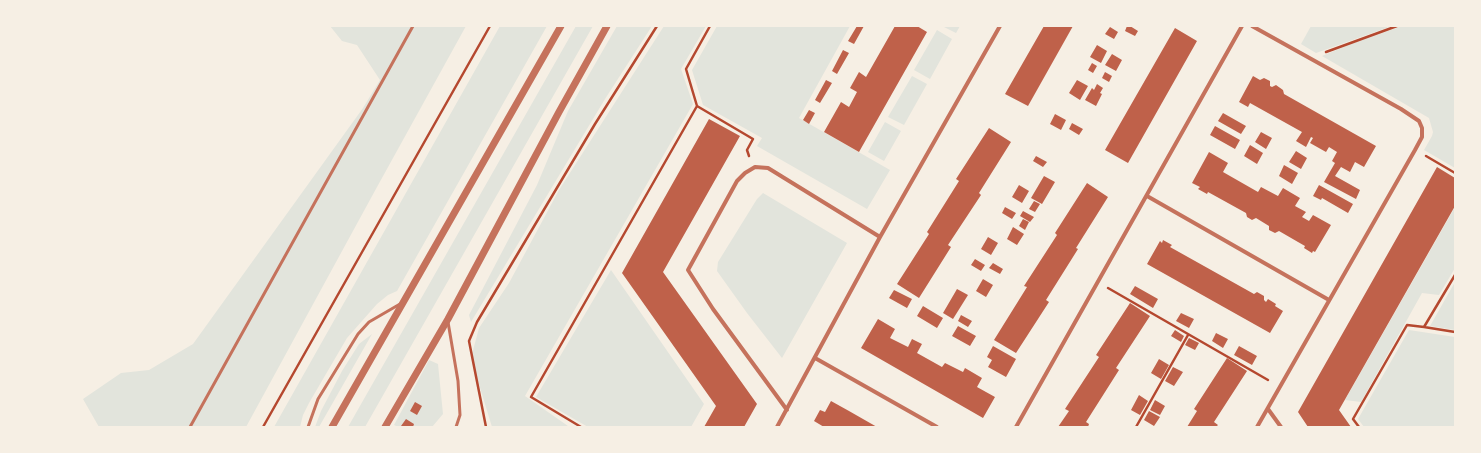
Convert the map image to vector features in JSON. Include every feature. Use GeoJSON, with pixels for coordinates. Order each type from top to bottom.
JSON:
{"type":"FeatureCollection","features":[{"type":"Feature","properties":{"kind":"street"},"geometry":{"type":"LineString","coordinates":[[332,427],[561,26]]}},
{"type":"Feature","properties":{"kind":"street"},"geometry":{"type":"LineString","coordinates":[[385,427],[448,319],[607,26]]}},
{"type":"Feature","properties":{"kind":"street"},"geometry":{"type":"LineString","coordinates":[[777,427],[880,237],[1000,26]]}},
{"type":"Feature","properties":{"kind":"street"},"geometry":{"type":"LineString","coordinates":[[1016,427],[1242,26]]}},
{"type":"Feature","properties":{"kind":"street"},"geometry":{"type":"LineString","coordinates":[[1252,26],[1401,109],[1419,121],[1422,128],[1422,137],[1415,150],[1257,427]]}},
{"type":"Feature","properties":{"kind":"street"},"geometry":{"type":"LineString","coordinates":[[787,410],[713,309],[688,270],[737,181],[745,173],[755,167],[768,168],[880,237]]}},
{"type":"Feature","properties":{"kind":"street"},"geometry":{"type":"LineString","coordinates":[[1147,196],[1329,300]]}},
{"type":"Feature","properties":{"kind":"street"},"geometry":{"type":"LineString","coordinates":[[815,358],[937,427]]}},
{"type":"Feature","properties":{"kind":"street"},"geometry":{"type":"LineString","coordinates":[[1268,409],[1280,427]]}},
{"type":"Feature","properties":{"kind":"lane"},"geometry":{"type":"LineString","coordinates":[[190,427],[413,26]]}},
{"type":"Feature","properties":{"kind":"lane"},"geometry":{"type":"LineString","coordinates":[[308,427],[318,399],[358,334],[369,322],[404,301]]}},
{"type":"Feature","properties":{"kind":"lane"},"geometry":{"type":"LineString","coordinates":[[448,319],[458,381],[460,415],[456,427]]}},
{"type":"Feature","properties":{"kind":"path"},"geometry":{"type":"LineString","coordinates":[[263,427],[490,26]]}},
{"type":"Feature","properties":{"kind":"path"},"geometry":{"type":"LineString","coordinates":[[486,427],[469,341],[477,322],[591,130],[657,26]]}},
{"type":"Feature","properties":{"kind":"path"},"geometry":{"type":"LineString","coordinates":[[710,26],[686,69],[697,106],[753,139],[746,150],[755,167]]}},
{"type":"Feature","properties":{"kind":"path"},"geometry":{"type":"LineString","coordinates":[[1311,58],[1397,26]]}},
{"type":"Feature","properties":{"kind":"path"},"geometry":{"type":"LineString","coordinates":[[580,427],[531,397],[697,106]]}},
{"type":"Feature","properties":{"kind":"path"},"geometry":{"type":"LineString","coordinates":[[1415,150],[1455,173]]}},
{"type":"Feature","properties":{"kind":"path"},"geometry":{"type":"LineString","coordinates":[[1424,327],[1455,275]]}},
{"type":"Feature","properties":{"kind":"path"},"geometry":{"type":"LineString","coordinates":[[1097,282],[1280,387]]}},
{"type":"Feature","properties":{"kind":"path"},"geometry":{"type":"LineString","coordinates":[[1359,427],[1353,419],[1408,325],[1455,332]]}},
{"type":"Feature","properties":{"kind":"path"},"geometry":{"type":"LineString","coordinates":[[1136,427],[1188,335]]}},
{"type":"Feature","properties":{"kind":"shaded area"},"geometry":{"type":"Polygon","coordinates":[[[330,26],[466,26],[246,427],[99,427],[83,399],[121,373],[149,370],[193,344],[363,108],[380,80],[357,45],[342,41],[330,26]]]}},
{"type":"Feature","properties":{"kind":"shaded area"},"geometry":{"type":"Polygon","coordinates":[[[500,26],[547,26],[397,291],[388,295],[377,304],[347,338],[309,403],[303,415],[300,427],[274,427],[500,26]]]}},
{"type":"Feature","properties":{"kind":"shaded area"},"geometry":{"type":"Polygon","coordinates":[[[576,26],[593,26],[365,427],[348,427],[576,26]]]}},
{"type":"Feature","properties":{"kind":"shaded area"},"geometry":{"type":"Polygon","coordinates":[[[617,26],[652,26],[605,99],[471,322],[469,315],[537,185],[568,111],[617,26]]]}},
{"type":"Feature","properties":{"kind":"shaded area"},"geometry":{"type":"Polygon","coordinates":[[[664,26],[706,26],[681,69],[693,104],[525,396],[568,426],[492,427],[471,358],[479,328],[509,283],[559,190],[664,26]]]}},
{"type":"Feature","properties":{"kind":"shaded area"},"geometry":{"type":"Polygon","coordinates":[[[717,26],[850,26],[799,118],[890,170],[867,209],[757,146],[762,138],[703,105],[692,70],[717,26]]]}},
{"type":"Feature","properties":{"kind":"shaded area"},"geometry":{"type":"Polygon","coordinates":[[[942,26],[960,26],[956,33],[942,26]]]}},
{"type":"Feature","properties":{"kind":"shaded area"},"geometry":{"type":"Polygon","coordinates":[[[1311,26],[1392,26],[1316,53],[1301,44],[1311,26]]]}},
{"type":"Feature","properties":{"kind":"shaded area"},"geometry":{"type":"Polygon","coordinates":[[[1402,26],[1455,26],[1455,168],[1424,150],[1433,132],[1429,118],[1322,56],[1402,26]]]}},
{"type":"Feature","properties":{"kind":"shaded area"},"geometry":{"type":"Polygon","coordinates":[[[937,30],[952,39],[930,79],[914,70],[937,30]]]}},
{"type":"Feature","properties":{"kind":"shaded area"},"geometry":{"type":"Polygon","coordinates":[[[912,76],[927,84],[904,125],[888,117],[912,76]]]}},
{"type":"Feature","properties":{"kind":"shaded area"},"geometry":{"type":"Polygon","coordinates":[[[885,122],[901,131],[884,161],[868,152],[885,122]]]}},
{"type":"Feature","properties":{"kind":"shaded area"},"geometry":{"type":"Polygon","coordinates":[[[763,193],[847,243],[782,358],[717,271],[718,262],[757,199],[763,193]]]}},
{"type":"Feature","properties":{"kind":"shaded area"},"geometry":{"type":"Polygon","coordinates":[[[1455,207],[1455,268],[1439,295],[1422,293],[1361,402],[1345,400],[1455,207]]]}},
{"type":"Feature","properties":{"kind":"shaded area"},"geometry":{"type":"Polygon","coordinates":[[[611,270],[704,404],[691,427],[588,427],[536,397],[611,270]]]}},
{"type":"Feature","properties":{"kind":"shaded area"},"geometry":{"type":"Polygon","coordinates":[[[1455,282],[1455,330],[1430,326],[1455,282]]]}},
{"type":"Feature","properties":{"kind":"shaded area"},"geometry":{"type":"Polygon","coordinates":[[[1409,330],[1455,337],[1455,427],[1364,427],[1358,419],[1409,330]]]}},
{"type":"Feature","properties":{"kind":"shaded area"},"geometry":{"type":"Polygon","coordinates":[[[372,334],[319,427],[315,427],[321,411],[342,371],[359,344],[372,334]]]}},
{"type":"Feature","properties":{"kind":"shaded area"},"geometry":{"type":"Polygon","coordinates":[[[429,360],[438,364],[443,414],[432,427],[398,427],[394,425],[429,360]]]}},
{"type":"Feature","properties":{"kind":"building"},"geometry":{"type":"Polygon","coordinates":[[[857,26],[864,26],[854,44],[848,41],[857,26]]]}},
{"type":"Feature","properties":{"kind":"building"},"geometry":{"type":"Polygon","coordinates":[[[895,26],[917,26],[927,32],[859,152],[824,132],[841,102],[849,107],[857,92],[850,88],[859,72],[866,77],[895,26]]]}},
{"type":"Feature","properties":{"kind":"building"},"geometry":{"type":"Polygon","coordinates":[[[1044,26],[1073,26],[1028,106],[1005,94],[1044,26]]]}},
{"type":"Feature","properties":{"kind":"building"},"geometry":{"type":"Polygon","coordinates":[[[1127,26],[1130,26],[1138,31],[1135,36],[1125,31],[1127,26]]]}},
{"type":"Feature","properties":{"kind":"building"},"geometry":{"type":"Polygon","coordinates":[[[1110,27],[1118,32],[1114,39],[1105,34],[1110,27]]]}},
{"type":"Feature","properties":{"kind":"building"},"geometry":{"type":"Polygon","coordinates":[[[1175,28],[1197,41],[1128,163],[1105,150],[1175,28]]]}},
{"type":"Feature","properties":{"kind":"building"},"geometry":{"type":"Polygon","coordinates":[[[1097,45],[1107,51],[1101,63],[1090,57],[1097,45]]]}},
{"type":"Feature","properties":{"kind":"building"},"geometry":{"type":"Polygon","coordinates":[[[843,50],[849,53],[837,74],[832,71],[843,50]]]}},
{"type":"Feature","properties":{"kind":"building"},"geometry":{"type":"Polygon","coordinates":[[[1112,54],[1122,60],[1116,71],[1105,65],[1112,54]]]}},
{"type":"Feature","properties":{"kind":"building"},"geometry":{"type":"Polygon","coordinates":[[[1092,63],[1097,66],[1093,73],[1088,70],[1092,63]]]}},
{"type":"Feature","properties":{"kind":"building"},"geometry":{"type":"Polygon","coordinates":[[[1105,72],[1112,76],[1109,82],[1102,78],[1105,72]]]}},
{"type":"Feature","properties":{"kind":"building"},"geometry":{"type":"Polygon","coordinates":[[[1253,76],[1260,80],[1264,78],[1270,81],[1270,86],[1272,87],[1276,85],[1283,90],[1284,94],[1376,146],[1364,167],[1355,162],[1350,172],[1341,167],[1335,176],[1360,190],[1356,199],[1324,182],[1335,163],[1332,161],[1337,152],[1329,147],[1326,152],[1310,143],[1313,138],[1311,137],[1306,147],[1296,141],[1302,132],[1250,103],[1248,107],[1239,102],[1253,76]]]}},
{"type":"Feature","properties":{"kind":"building"},"geometry":{"type":"Polygon","coordinates":[[[826,80],[832,83],[820,103],[815,100],[826,80]]]}},
{"type":"Feature","properties":{"kind":"building"},"geometry":{"type":"Polygon","coordinates":[[[1077,80],[1088,86],[1080,100],[1069,93],[1077,80]]]}},
{"type":"Feature","properties":{"kind":"building"},"geometry":{"type":"Polygon","coordinates":[[[1097,84],[1103,88],[1100,93],[1102,94],[1096,106],[1085,100],[1092,88],[1094,90],[1097,84]]]}},
{"type":"Feature","properties":{"kind":"building"},"geometry":{"type":"Polygon","coordinates":[[[809,110],[815,113],[809,124],[803,120],[809,110]]]}},
{"type":"Feature","properties":{"kind":"building"},"geometry":{"type":"Polygon","coordinates":[[[1223,113],[1246,126],[1241,134],[1218,121],[1223,113]]]}},
{"type":"Feature","properties":{"kind":"building"},"geometry":{"type":"Polygon","coordinates":[[[1055,114],[1066,120],[1061,130],[1050,124],[1055,114]]]}},
{"type":"Feature","properties":{"kind":"building"},"geometry":{"type":"Polygon","coordinates":[[[709,119],[740,136],[663,272],[757,404],[744,427],[704,427],[716,406],[622,273],[709,119]]]}},
{"type":"Feature","properties":{"kind":"building"},"geometry":{"type":"Polygon","coordinates":[[[1072,123],[1083,129],[1079,135],[1069,129],[1072,123]]]}},
{"type":"Feature","properties":{"kind":"building"},"geometry":{"type":"Polygon","coordinates":[[[1215,126],[1240,140],[1235,149],[1210,135],[1215,126]]]}},
{"type":"Feature","properties":{"kind":"building"},"geometry":{"type":"Polygon","coordinates":[[[989,128],[1011,142],[979,193],[981,195],[948,245],[951,247],[919,298],[897,284],[929,234],[927,232],[959,181],[956,179],[989,128]]]}},
{"type":"Feature","properties":{"kind":"building"},"geometry":{"type":"Polygon","coordinates":[[[1261,132],[1272,138],[1266,149],[1255,142],[1261,132]]]}},
{"type":"Feature","properties":{"kind":"building"},"geometry":{"type":"Polygon","coordinates":[[[1250,145],[1263,153],[1257,164],[1244,156],[1250,145]]]}},
{"type":"Feature","properties":{"kind":"building"},"geometry":{"type":"Polygon","coordinates":[[[1296,151],[1307,158],[1301,169],[1289,162],[1296,151]]]}},
{"type":"Feature","properties":{"kind":"building"},"geometry":{"type":"Polygon","coordinates":[[[1209,152],[1228,163],[1223,172],[1258,192],[1261,187],[1278,196],[1283,188],[1300,198],[1295,206],[1306,212],[1302,217],[1309,221],[1313,215],[1331,225],[1315,252],[1313,251],[1312,253],[1304,248],[1305,246],[1279,231],[1275,233],[1269,230],[1269,226],[1256,218],[1252,220],[1247,217],[1246,213],[1208,192],[1207,194],[1198,189],[1200,187],[1192,183],[1209,152]]]}},
{"type":"Feature","properties":{"kind":"building"},"geometry":{"type":"Polygon","coordinates":[[[1036,156],[1047,162],[1043,167],[1033,161],[1036,156]]]}},
{"type":"Feature","properties":{"kind":"building"},"geometry":{"type":"Polygon","coordinates":[[[1284,165],[1298,173],[1292,184],[1279,176],[1284,165]]]}},
{"type":"Feature","properties":{"kind":"building"},"geometry":{"type":"Polygon","coordinates":[[[1437,167],[1455,178],[1455,206],[1339,410],[1351,427],[1308,427],[1298,412],[1437,167]]]}},
{"type":"Feature","properties":{"kind":"building"},"geometry":{"type":"Polygon","coordinates":[[[1044,176],[1055,182],[1042,204],[1031,198],[1044,176]]]}},
{"type":"Feature","properties":{"kind":"building"},"geometry":{"type":"Polygon","coordinates":[[[1087,183],[1108,197],[1046,300],[1049,302],[1016,353],[994,340],[1027,287],[1024,286],[1057,235],[1055,233],[1087,183]]]}},
{"type":"Feature","properties":{"kind":"building"},"geometry":{"type":"Polygon","coordinates":[[[1019,185],[1029,191],[1022,203],[1012,197],[1019,185]]]}},
{"type":"Feature","properties":{"kind":"building"},"geometry":{"type":"Polygon","coordinates":[[[1319,185],[1353,204],[1348,213],[1322,198],[1321,200],[1313,196],[1319,185]]]}},
{"type":"Feature","properties":{"kind":"building"},"geometry":{"type":"Polygon","coordinates":[[[1034,201],[1040,204],[1035,212],[1029,209],[1034,201]]]}},
{"type":"Feature","properties":{"kind":"building"},"geometry":{"type":"Polygon","coordinates":[[[1005,207],[1016,213],[1012,219],[1002,213],[1005,207]]]}},
{"type":"Feature","properties":{"kind":"building"},"geometry":{"type":"Polygon","coordinates":[[[1023,211],[1034,217],[1030,222],[1020,216],[1023,211]]]}},
{"type":"Feature","properties":{"kind":"building"},"geometry":{"type":"Polygon","coordinates":[[[1023,219],[1029,222],[1025,230],[1019,226],[1023,219]]]}},
{"type":"Feature","properties":{"kind":"building"},"geometry":{"type":"Polygon","coordinates":[[[1013,227],[1024,234],[1017,245],[1007,239],[1013,227]]]}},
{"type":"Feature","properties":{"kind":"building"},"geometry":{"type":"Polygon","coordinates":[[[988,237],[998,243],[991,255],[981,249],[988,237]]]}},
{"type":"Feature","properties":{"kind":"building"},"geometry":{"type":"Polygon","coordinates":[[[1163,240],[1172,245],[1170,247],[1254,294],[1257,292],[1264,296],[1264,300],[1266,302],[1268,299],[1276,304],[1275,306],[1283,311],[1270,333],[1147,264],[1160,241],[1162,243],[1163,240]]]}},
{"type":"Feature","properties":{"kind":"building"},"geometry":{"type":"Polygon","coordinates":[[[975,259],[985,265],[981,271],[971,265],[975,259]]]}},
{"type":"Feature","properties":{"kind":"building"},"geometry":{"type":"Polygon","coordinates":[[[993,263],[1003,269],[1000,274],[989,268],[993,263]]]}},
{"type":"Feature","properties":{"kind":"building"},"geometry":{"type":"Polygon","coordinates":[[[983,279],[993,285],[986,297],[976,291],[983,279]]]}},
{"type":"Feature","properties":{"kind":"building"},"geometry":{"type":"Polygon","coordinates":[[[1135,286],[1158,299],[1153,308],[1130,294],[1135,286]]]}},
{"type":"Feature","properties":{"kind":"building"},"geometry":{"type":"Polygon","coordinates":[[[957,289],[968,295],[953,319],[943,313],[957,289]]]}},
{"type":"Feature","properties":{"kind":"building"},"geometry":{"type":"Polygon","coordinates":[[[894,290],[912,299],[907,308],[889,298],[894,290]]]}},
{"type":"Feature","properties":{"kind":"building"},"geometry":{"type":"Polygon","coordinates":[[[1130,303],[1150,316],[1116,368],[1119,370],[1086,422],[1089,424],[1088,427],[1058,427],[1069,411],[1065,409],[1099,357],[1096,355],[1130,303]]]}},
{"type":"Feature","properties":{"kind":"building"},"geometry":{"type":"Polygon","coordinates":[[[923,306],[943,318],[937,328],[917,316],[923,306]]]}},
{"type":"Feature","properties":{"kind":"building"},"geometry":{"type":"Polygon","coordinates":[[[1181,313],[1194,319],[1189,328],[1176,321],[1181,313]]]}},
{"type":"Feature","properties":{"kind":"building"},"geometry":{"type":"Polygon","coordinates":[[[961,315],[972,321],[968,327],[958,321],[961,315]]]}},
{"type":"Feature","properties":{"kind":"building"},"geometry":{"type":"Polygon","coordinates":[[[878,319],[895,329],[890,338],[908,347],[912,339],[922,344],[917,353],[942,367],[945,363],[963,372],[965,368],[982,378],[977,387],[995,397],[983,418],[861,348],[878,319]]]}},
{"type":"Feature","properties":{"kind":"building"},"geometry":{"type":"Polygon","coordinates":[[[958,326],[976,336],[970,346],[952,336],[958,326]]]}},
{"type":"Feature","properties":{"kind":"building"},"geometry":{"type":"Polygon","coordinates":[[[1175,330],[1184,336],[1181,342],[1171,336],[1175,330]]]}},
{"type":"Feature","properties":{"kind":"building"},"geometry":{"type":"Polygon","coordinates":[[[1216,333],[1228,339],[1223,348],[1212,341],[1216,333]]]}},
{"type":"Feature","properties":{"kind":"building"},"geometry":{"type":"Polygon","coordinates":[[[1189,338],[1199,343],[1195,350],[1185,345],[1189,338]]]}},
{"type":"Feature","properties":{"kind":"building"},"geometry":{"type":"Polygon","coordinates":[[[993,346],[1016,359],[1006,377],[988,367],[992,360],[987,357],[993,346]]]}},
{"type":"Feature","properties":{"kind":"building"},"geometry":{"type":"Polygon","coordinates":[[[1239,346],[1257,356],[1252,365],[1234,355],[1239,346]]]}},
{"type":"Feature","properties":{"kind":"building"},"geometry":{"type":"Polygon","coordinates":[[[1227,358],[1247,371],[1214,422],[1218,425],[1216,427],[1187,427],[1197,411],[1194,409],[1227,358]]]}},
{"type":"Feature","properties":{"kind":"building"},"geometry":{"type":"Polygon","coordinates":[[[1159,359],[1169,365],[1161,379],[1151,373],[1159,359]]]}},
{"type":"Feature","properties":{"kind":"building"},"geometry":{"type":"Polygon","coordinates":[[[1173,367],[1183,372],[1174,386],[1165,381],[1173,367]]]}},
{"type":"Feature","properties":{"kind":"building"},"geometry":{"type":"Polygon","coordinates":[[[1139,395],[1148,401],[1140,415],[1131,410],[1139,395]]]}},
{"type":"Feature","properties":{"kind":"building"},"geometry":{"type":"Polygon","coordinates":[[[1155,400],[1165,406],[1160,415],[1150,410],[1155,400]]]}},
{"type":"Feature","properties":{"kind":"building"},"geometry":{"type":"Polygon","coordinates":[[[831,401],[877,427],[824,427],[814,421],[820,410],[825,412],[831,401]]]}},
{"type":"Feature","properties":{"kind":"building"},"geometry":{"type":"Polygon","coordinates":[[[415,402],[422,406],[417,415],[410,411],[415,402]]]}},
{"type":"Feature","properties":{"kind":"building"},"geometry":{"type":"Polygon","coordinates":[[[1149,411],[1160,417],[1154,426],[1144,420],[1149,411]]]}},
{"type":"Feature","properties":{"kind":"building"},"geometry":{"type":"Polygon","coordinates":[[[406,419],[414,424],[413,427],[401,426],[406,419]]]}}]}
